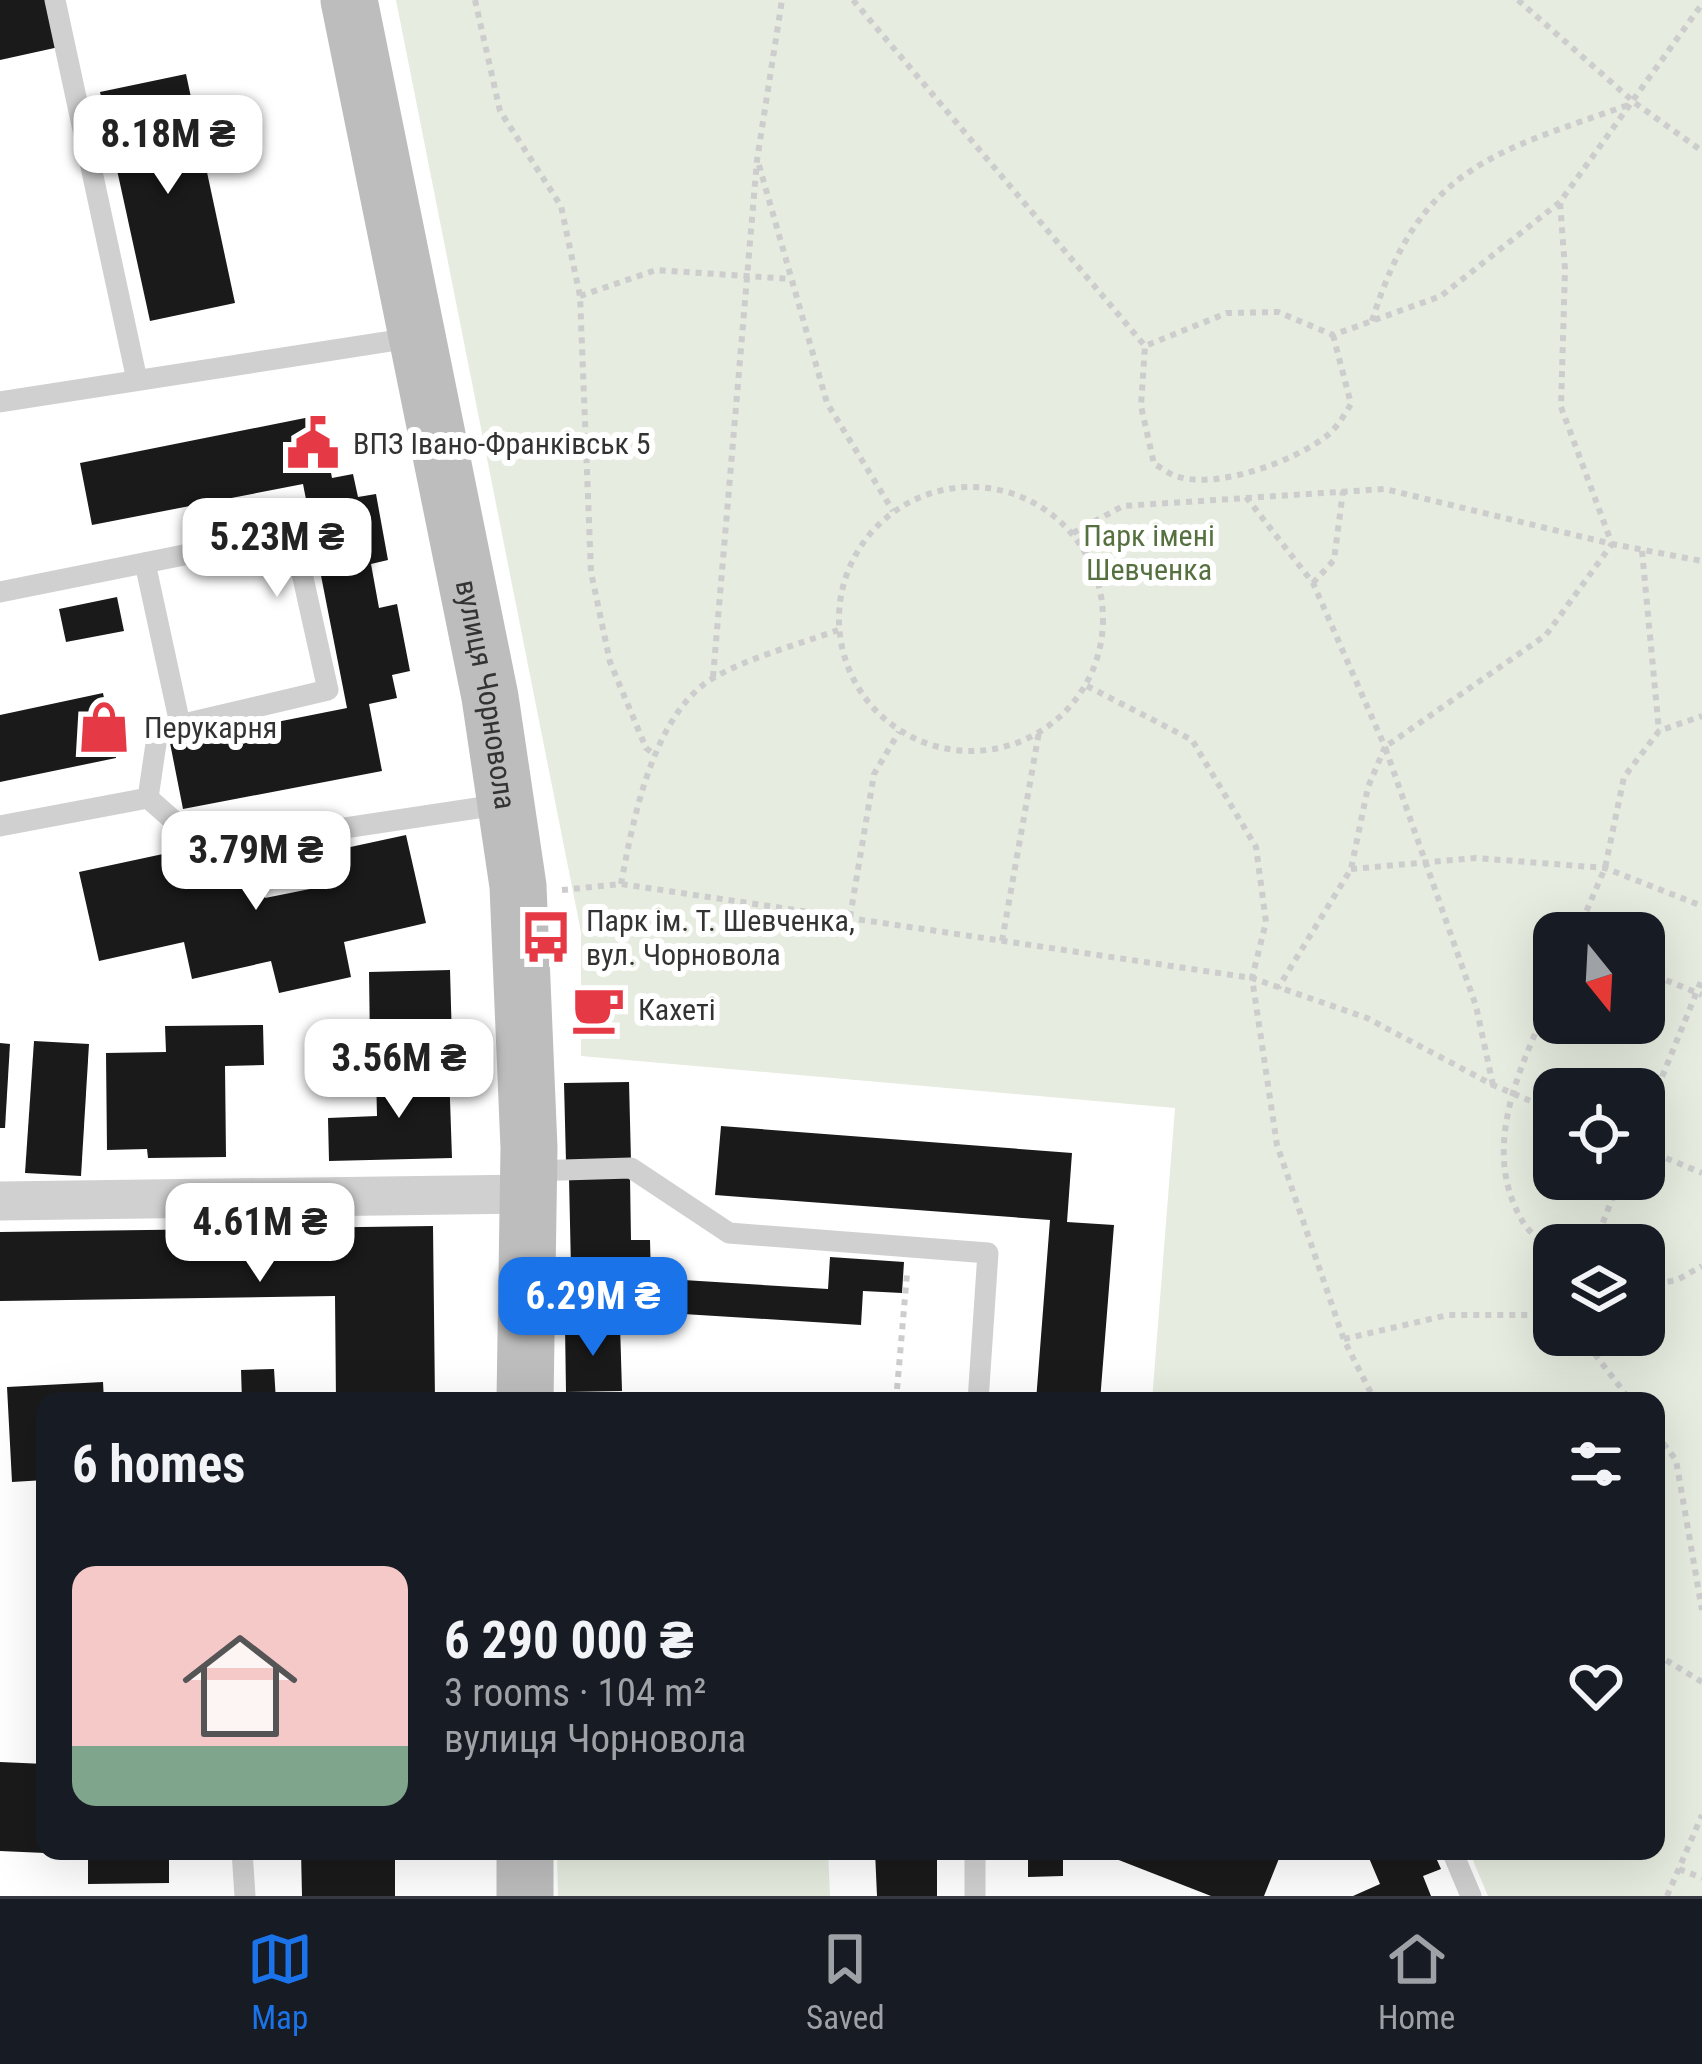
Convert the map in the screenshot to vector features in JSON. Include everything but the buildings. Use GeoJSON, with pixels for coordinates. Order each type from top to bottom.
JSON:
{"type":"FeatureCollection","features":[{"type":"Feature","properties":{"kind":"main road","name":"вулиця Чорновола"},"geometry":{"type":"LineString","coordinates":[[349,0],[490,697],[518,886],[529,1183],[525,1392]]}},
{"type":"Feature","properties":{"kind":"main road"},"geometry":{"type":"LineString","coordinates":[[525,1860],[525,1896]]}},
{"type":"Feature","properties":{"kind":"street"},"geometry":{"type":"LineString","coordinates":[[0,1201],[529,1183]]}},
{"type":"Feature","properties":{"kind":"lane"},"geometry":{"type":"LineString","coordinates":[[55,0],[137,380]]}},
{"type":"Feature","properties":{"kind":"lane"},"geometry":{"type":"LineString","coordinates":[[0,402],[417,337]]}},
{"type":"Feature","properties":{"kind":"lane"},"geometry":{"type":"LineString","coordinates":[[0,592],[293,532],[328,689],[158,730],[148,798]]}},
{"type":"Feature","properties":{"kind":"lane"},"geometry":{"type":"LineString","coordinates":[[146,563],[180,724]]}},
{"type":"Feature","properties":{"kind":"lane"},"geometry":{"type":"LineString","coordinates":[[148,798],[190,835],[245,844],[505,804]]}},
{"type":"Feature","properties":{"kind":"lane"},"geometry":{"type":"LineString","coordinates":[[0,826],[148,798]]}},
{"type":"Feature","properties":{"kind":"lane"},"geometry":{"type":"LineString","coordinates":[[529,1183],[632,1168],[729,1233],[988,1253],[980,1392]]}},
{"type":"Feature","properties":{"kind":"lane"},"geometry":{"type":"LineString","coordinates":[[243,1860],[245,1896]]}},
{"type":"Feature","properties":{"kind":"lane"},"geometry":{"type":"LineString","coordinates":[[975,1860],[975,1896]]}},
{"type":"Feature","properties":{"kind":"lane"},"geometry":{"type":"LineString","coordinates":[[1456,1860],[1471,1896]]}},
{"type":"Feature","properties":{"kind":"path"},"geometry":{"type":"LineString","coordinates":[[475,0],[500,111],[561,206],[580,296],[590,572],[610,662],[646,748],[655,755]]}},
{"type":"Feature","properties":{"kind":"path"},"geometry":{"type":"LineString","coordinates":[[713,677],[757,160],[782,0]]}},
{"type":"Feature","properties":{"kind":"path"},"geometry":{"type":"LineString","coordinates":[[853,0],[1144,346],[1141,406],[1154,464],[1177,477],[1204,481],[1303,452],[1333,431],[1352,404],[1333,335]]}},
{"type":"Feature","properties":{"kind":"path"},"geometry":{"type":"LineString","coordinates":[[1519,0],[1634,103],[1702,151]]}},
{"type":"Feature","properties":{"kind":"path"},"geometry":{"type":"LineString","coordinates":[[1144,346],[1227,313],[1278,312],[1333,335],[1441,296],[1560,202],[1702,4]]}},
{"type":"Feature","properties":{"kind":"path"},"geometry":{"type":"LineString","coordinates":[[1372,321],[1385,278],[1406,238],[1439,196],[1477,164],[1519,142],[1634,103]]}},
{"type":"Feature","properties":{"kind":"path"},"geometry":{"type":"LineString","coordinates":[[757,160],[827,403],[893,512]]}},
{"type":"Feature","properties":{"kind":"path"},"geometry":{"type":"LineString","coordinates":[[1560,202],[1565,269],[1561,407],[1612,544]]}},
{"type":"Feature","properties":{"kind":"path"},"geometry":{"type":"LineString","coordinates":[[580,296],[656,270],[791,280]]}},
{"type":"Feature","properties":{"kind":"path"},"geometry":{"type":"LineString","coordinates":[[979,486],[1023,496],[1061,520],[1072,534],[1089,556],[1103,599],[1102,644],[1087,686],[1058,721],[1018,744],[978,752],[937,749],[899,732],[869,705],[848,670],[838,630],[842,585],[861,544],[893,512],[934,491],[979,486]]}},
{"type":"Feature","properties":{"kind":"path"},"geometry":{"type":"LineString","coordinates":[[1072,534],[1123,506],[1385,489],[1702,561]]}},
{"type":"Feature","properties":{"kind":"path"},"geometry":{"type":"LineString","coordinates":[[1313,583],[1334,560],[1343,491]]}},
{"type":"Feature","properties":{"kind":"path"},"geometry":{"type":"LineString","coordinates":[[1246,496],[1313,583],[1385,747],[1476,1006],[1492,1085]]}},
{"type":"Feature","properties":{"kind":"path"},"geometry":{"type":"LineString","coordinates":[[1278,988],[1352,869],[1368,787],[1385,747],[1546,635],[1612,544]]}},
{"type":"Feature","properties":{"kind":"path"},"geometry":{"type":"LineString","coordinates":[[1642,551],[1659,731]]}},
{"type":"Feature","properties":{"kind":"path"},"geometry":{"type":"LineString","coordinates":[[621,884],[632,826],[655,755],[678,712],[713,677],[838,630]]}},
{"type":"Feature","properties":{"kind":"path"},"geometry":{"type":"LineString","coordinates":[[1087,686],[1192,740],[1256,847],[1266,922],[1252,978],[1277,1145],[1344,1340],[1370,1392]]}},
{"type":"Feature","properties":{"kind":"path"},"geometry":{"type":"LineString","coordinates":[[1586,912],[1604,868],[1624,777],[1659,731],[1702,716]]}},
{"type":"Feature","properties":{"kind":"path"},"geometry":{"type":"LineString","coordinates":[[850,919],[874,774],[899,732]]}},
{"type":"Feature","properties":{"kind":"path"},"geometry":{"type":"LineString","coordinates":[[1002,941],[1039,732]]}},
{"type":"Feature","properties":{"kind":"path"},"geometry":{"type":"LineString","coordinates":[[1352,869],[1476,858],[1604,868],[1702,906]]}},
{"type":"Feature","properties":{"kind":"path"},"geometry":{"type":"LineString","coordinates":[[558,891],[621,884],[1252,978],[1367,1018],[1533,1102]]}},
{"type":"Feature","properties":{"kind":"path"},"geometry":{"type":"LineString","coordinates":[[1665,1073],[1702,979]]}},
{"type":"Feature","properties":{"kind":"path"},"geometry":{"type":"LineString","coordinates":[[1665,980],[1699,994]]}},
{"type":"Feature","properties":{"kind":"path"},"geometry":{"type":"LineString","coordinates":[[1533,1040],[1511,1093],[1504,1133],[1506,1179],[1523,1222],[1533,1233]]}},
{"type":"Feature","properties":{"kind":"path"},"geometry":{"type":"LineString","coordinates":[[1665,1158],[1702,1173]]}},
{"type":"Feature","properties":{"kind":"path"},"geometry":{"type":"LineString","coordinates":[[897,1392],[909,1247]]}},
{"type":"Feature","properties":{"kind":"path"},"geometry":{"type":"LineString","coordinates":[[1665,1282],[1702,1266]]}},
{"type":"Feature","properties":{"kind":"path"},"geometry":{"type":"LineString","coordinates":[[1344,1340],[1448,1315],[1533,1315]]}},
{"type":"Feature","properties":{"kind":"path"},"geometry":{"type":"LineString","coordinates":[[1596,1356],[1624,1392]]}},
{"type":"Feature","properties":{"kind":"path"},"geometry":{"type":"LineString","coordinates":[[1665,1446],[1676,1460],[1702,1610]]}},
{"type":"Feature","properties":{"kind":"path"},"geometry":{"type":"LineString","coordinates":[[1665,1659],[1702,1682]]}},
{"type":"Feature","properties":{"kind":"path"},"geometry":{"type":"LineString","coordinates":[[1666,1896],[1702,1815]]}},
{"type":"Feature","properties":{"kind":"path"},"geometry":{"type":"LineString","coordinates":[[1679,1868],[1702,1878]]}},
{"type":"Feature","properties":{"kind":"green space","name":"Парк імені Шевченка"},"geometry":{"type":"Polygon","coordinates":[[[396,0],[1702,0],[1702,1896],[1488,1896],[1473,1860],[1665,1860],[1665,1392],[1153,1392],[1175,1108],[581,1056],[581,932],[396,0]]]}},
{"type":"Feature","properties":{"kind":"green space"},"geometry":{"type":"Polygon","coordinates":[[[557,1860],[828,1860],[830,1896],[558,1896],[557,1860]]]}},
{"type":"Feature","properties":{"kind":"place","name":"ВПЗ Івано-Франківськ 5"},"geometry":{"type":"Point","coordinates":[313,443]}},
{"type":"Feature","properties":{"kind":"place","name":"Перукарня"},"geometry":{"type":"Point","coordinates":[104,727]}},
{"type":"Feature","properties":{"kind":"place","name":"Парк ім. Т. Шевченка, вул. Чорновола"},"geometry":{"type":"Point","coordinates":[546,937]}},
{"type":"Feature","properties":{"kind":"place","name":"Кахеті"},"geometry":{"type":"Point","coordinates":[598,1009]}}]}
